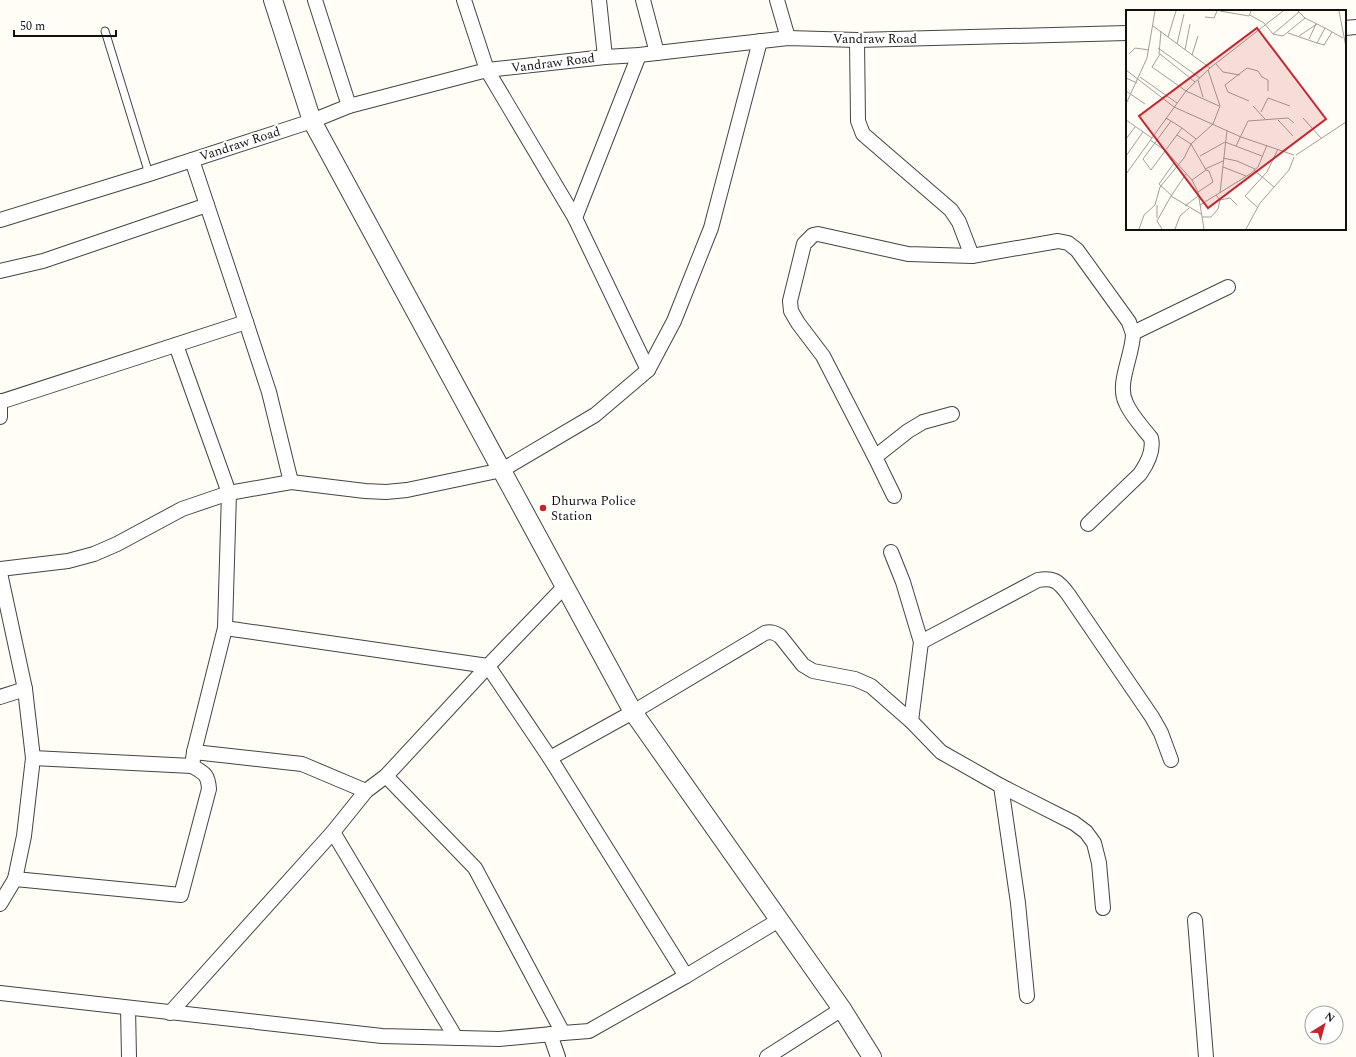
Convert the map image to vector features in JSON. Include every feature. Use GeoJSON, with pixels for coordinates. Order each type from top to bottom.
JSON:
{"type":"FeatureCollection","features":[{"type":"Feature","properties":{"kind":"street"},"geometry":{"type":"LineString","coordinates":[[273,0],[312,121],[633,712],[842,1009],[872,1057]]}},
{"type":"Feature","properties":{"kind":"street"},"geometry":{"type":"LineString","coordinates":[[315,0],[349,106]]}},
{"type":"Feature","properties":{"kind":"street"},"geometry":{"type":"LineString","coordinates":[[464,0],[487,70],[575,218],[648,370]]}},
{"type":"Feature","properties":{"kind":"street"},"geometry":{"type":"LineString","coordinates":[[599,0],[605,57]]}},
{"type":"Feature","properties":{"kind":"street"},"geometry":{"type":"LineString","coordinates":[[643,0],[657,53]]}},
{"type":"Feature","properties":{"kind":"street"},"geometry":{"type":"LineString","coordinates":[[777,0],[788,38]]}},
{"type":"Feature","properties":{"kind":"street"},"geometry":{"type":"LineString","coordinates":[[1346,28],[1356,27]]}},
{"type":"Feature","properties":{"kind":"street","name":"Vandraw Road"},"geometry":{"type":"LineString","coordinates":[[0,220],[149,174],[312,121],[349,106],[487,70],[788,38],[857,40],[1126,33]]}},
{"type":"Feature","properties":{"kind":"street"},"geometry":{"type":"LineString","coordinates":[[857,40],[858,121],[863,134],[950,210],[959,222],[972,256]]}},
{"type":"Feature","properties":{"kind":"street"},"geometry":{"type":"LineString","coordinates":[[0,569],[68,561],[94,554],[117,544],[182,509],[229,493],[291,482],[365,491],[386,492],[407,490],[502,470],[595,415],[648,370],[674,321],[711,228],[760,41]]}},
{"type":"Feature","properties":{"kind":"street"},"geometry":{"type":"LineString","coordinates":[[575,218],[639,55]]}},
{"type":"Feature","properties":{"kind":"street"},"geometry":{"type":"LineString","coordinates":[[192,160],[269,392],[291,482]]}},
{"type":"Feature","properties":{"kind":"street"},"geometry":{"type":"LineString","coordinates":[[0,271],[43,261],[207,205]]}},
{"type":"Feature","properties":{"kind":"street"},"geometry":{"type":"LineString","coordinates":[[894,496],[823,356],[798,323],[791,311],[790,301],[804,244],[813,235],[818,234],[908,254],[972,256],[1058,241],[1068,243],[1078,250],[1129,322],[1133,333],[1123,395],[1126,404],[1151,438],[1152,444],[1144,468],[1140,474],[1088,524]]}},
{"type":"Feature","properties":{"kind":"street"},"geometry":{"type":"LineString","coordinates":[[1133,333],[1228,287]]}},
{"type":"Feature","properties":{"kind":"street"},"geometry":{"type":"LineString","coordinates":[[0,417],[0,401],[246,322]]}},
{"type":"Feature","properties":{"kind":"street"},"geometry":{"type":"LineString","coordinates":[[176,345],[229,493],[225,628],[194,752],[192,766]]}},
{"type":"Feature","properties":{"kind":"street"},"geometry":{"type":"LineString","coordinates":[[875,457],[908,431],[923,422],[952,414]]}},
{"type":"Feature","properties":{"kind":"street"},"geometry":{"type":"LineString","coordinates":[[891,552],[903,582],[921,642],[911,721]]}},
{"type":"Feature","properties":{"kind":"street"},"geometry":{"type":"LineString","coordinates":[[0,573],[24,689],[33,758],[24,836],[15,879],[0,904]]}},
{"type":"Feature","properties":{"kind":"street"},"geometry":{"type":"LineString","coordinates":[[921,642],[1038,580],[1053,579],[1061,585],[1068,594],[1152,717],[1161,733],[1170,760]]}},
{"type":"Feature","properties":{"kind":"street"},"geometry":{"type":"LineString","coordinates":[[170,1013],[333,832],[366,792],[386,776],[565,586]]}},
{"type":"Feature","properties":{"kind":"street"},"geometry":{"type":"LineString","coordinates":[[225,628],[488,666],[550,758],[686,976]]}},
{"type":"Feature","properties":{"kind":"street"},"geometry":{"type":"LineString","coordinates":[[550,758],[633,712],[769,632],[775,633],[780,636],[807,668],[813,671],[855,679],[871,686],[911,721],[941,752],[1001,786],[1074,823],[1086,832],[1094,843],[1099,863],[1103,908]]}},
{"type":"Feature","properties":{"kind":"street"},"geometry":{"type":"LineString","coordinates":[[0,696],[24,689]]}},
{"type":"Feature","properties":{"kind":"street"},"geometry":{"type":"LineString","coordinates":[[194,752],[302,764],[366,792]]}},
{"type":"Feature","properties":{"kind":"street"},"geometry":{"type":"LineString","coordinates":[[15,879],[180,895],[209,789],[208,779],[205,774],[192,766],[33,758]]}},
{"type":"Feature","properties":{"kind":"street"},"geometry":{"type":"LineString","coordinates":[[386,776],[475,868],[557,1034],[558,1057]]}},
{"type":"Feature","properties":{"kind":"street"},"geometry":{"type":"LineString","coordinates":[[1001,786],[1018,903],[1027,996]]}},
{"type":"Feature","properties":{"kind":"street"},"geometry":{"type":"LineString","coordinates":[[333,832],[456,1038]]}},
{"type":"Feature","properties":{"kind":"street"},"geometry":{"type":"LineString","coordinates":[[0,993],[382,1036],[499,1038],[557,1034],[589,1030],[686,976],[779,920]]}},
{"type":"Feature","properties":{"kind":"street"},"geometry":{"type":"LineString","coordinates":[[1195,920],[1206,1057]]}},
{"type":"Feature","properties":{"kind":"street"},"geometry":{"type":"LineString","coordinates":[[128,1008],[129,1057]]}},
{"type":"Feature","properties":{"kind":"street"},"geometry":{"type":"LineString","coordinates":[[767,1057],[842,1009]]}},
{"type":"Feature","properties":{"kind":"lane"},"geometry":{"type":"LineString","coordinates":[[105,31],[149,174]]}},
{"type":"Feature","properties":{"kind":"place","name":"Dhurwa Police Station"},"geometry":{"type":"Point","coordinates":[543,508]}}]}
